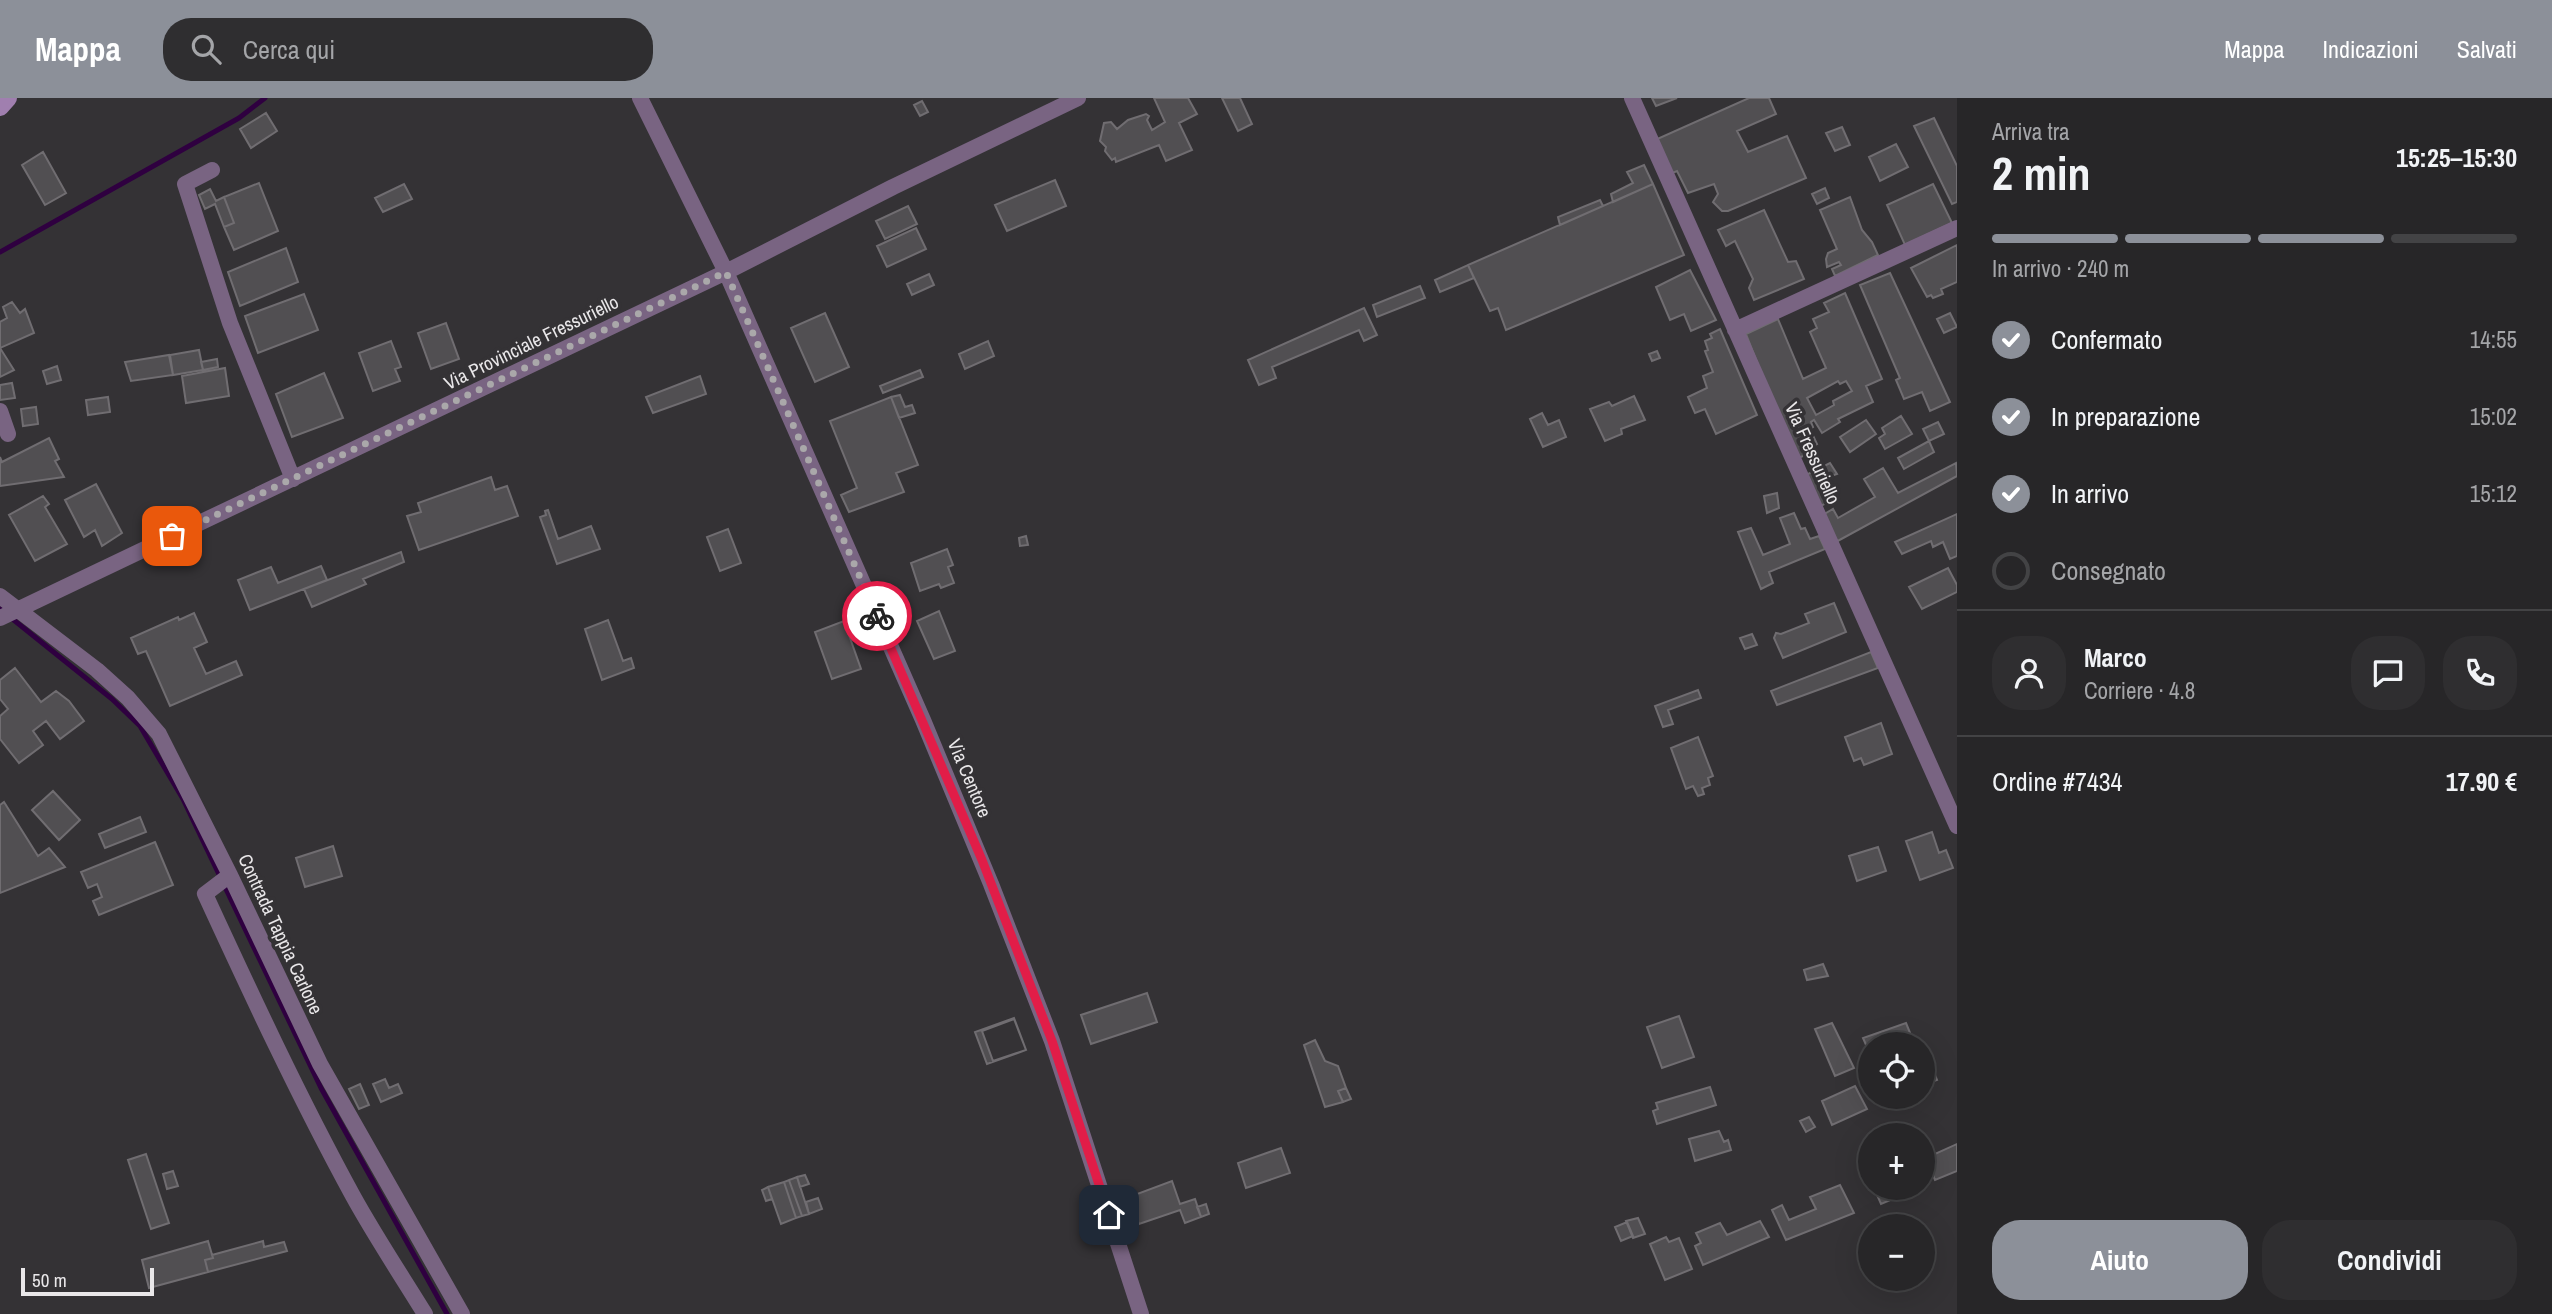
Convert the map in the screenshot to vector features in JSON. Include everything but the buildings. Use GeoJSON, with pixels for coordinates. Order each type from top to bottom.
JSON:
{"type":"FeatureCollection","features":[{"type":"Feature","properties":{"kind":"street"},"geometry":{"type":"LineString","coordinates":[[0,107],[8,98]]}},
{"type":"Feature","properties":{"kind":"street","name":"Via Centore"},"geometry":{"type":"LineString","coordinates":[[640,98],[726,272],[923,720],[991,884],[1052,1041],[1141,1314]]}},
{"type":"Feature","properties":{"kind":"street","name":"Via Provinciale Fressuriello"},"geometry":{"type":"LineString","coordinates":[[0,618],[726,272],[893,187],[1078,98]]}},
{"type":"Feature","properties":{"kind":"street","name":"Via Fressuriello"},"geometry":{"type":"LineString","coordinates":[[1632,98],[1957,826]]}},
{"type":"Feature","properties":{"kind":"street"},"geometry":{"type":"LineString","coordinates":[[212,170],[185,184],[230,323],[293,479]]}},
{"type":"Feature","properties":{"kind":"street"},"geometry":{"type":"LineString","coordinates":[[1735,330],[1957,228]]}},
{"type":"Feature","properties":{"kind":"street"},"geometry":{"type":"LineString","coordinates":[[0,411],[8,434]]}},
{"type":"Feature","properties":{"kind":"street","name":"Contrada Tappia Carlone"},"geometry":{"type":"LineString","coordinates":[[0,596],[104,677],[128,698],[159,734],[320,1064],[462,1314]]}},
{"type":"Feature","properties":{"kind":"street"},"geometry":{"type":"LineString","coordinates":[[230,875],[205,894],[270,1036],[319,1132],[354,1198],[425,1314]]}},
{"type":"Feature","properties":{"kind":"waterway"},"geometry":{"type":"LineString","coordinates":[[0,252],[239,118],[265,98]]}},
{"type":"Feature","properties":{"kind":"waterway"},"geometry":{"type":"LineString","coordinates":[[0,609],[112,699],[140,726],[183,799],[321,1088],[447,1314]]}},
{"type":"Feature","properties":{"kind":"way so far"},"geometry":{"type":"LineString","coordinates":[[172,536],[726,272],[877,616]]}},
{"type":"Feature","properties":{"kind":"route"},"geometry":{"type":"LineString","coordinates":[[877,616],[982,860],[1052,1041],[1109,1215]]}}]}
